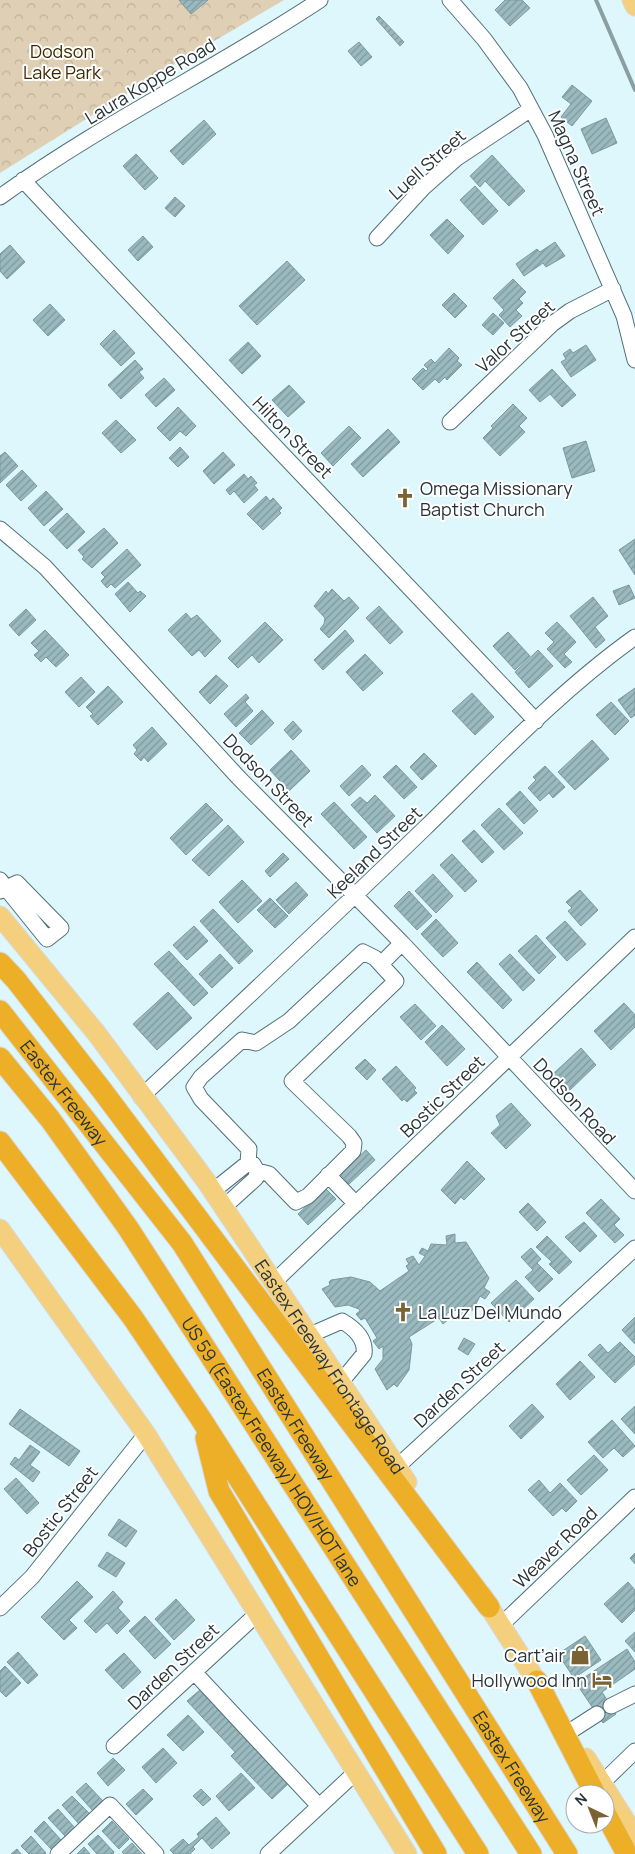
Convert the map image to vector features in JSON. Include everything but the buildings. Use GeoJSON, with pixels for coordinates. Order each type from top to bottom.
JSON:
{"type":"FeatureCollection","features":[{"type":"Feature","properties":{"kind":"highway"},"geometry":{"type":"LineString","coordinates":[[0,963],[16,980],[101,1089],[489,1607]]}},
{"type":"Feature","properties":{"kind":"highway","name":"Eastex Freeway"},"geometry":{"type":"LineString","coordinates":[[0,1012],[182,1243],[567,1854]]}},
{"type":"Feature","properties":{"kind":"highway","name":"US 59 (Eastex Freeway) HOV/HOT lane"},"geometry":{"type":"LineString","coordinates":[[0,1058],[50,1119],[128,1228],[531,1854]]}},
{"type":"Feature","properties":{"kind":"highway"},"geometry":{"type":"LineString","coordinates":[[0,1142],[133,1318],[201,1419],[478,1854]]}},
{"type":"Feature","properties":{"kind":"highway"},"geometry":{"type":"LineString","coordinates":[[201,1419],[219,1491],[436,1854]]}},
{"type":"Feature","properties":{"kind":"highway"},"geometry":{"type":"LineString","coordinates":[[536,1681],[596,1784]]}},
{"type":"Feature","properties":{"kind":"highway"},"geometry":{"type":"LineString","coordinates":[[615,1833],[626,1854]]}},
{"type":"Feature","properties":{"kind":"main road"},"geometry":{"type":"LineString","coordinates":[[632,0],[635,6]]}},
{"type":"Feature","properties":{"kind":"main road","name":"Eastex Freeway Frontage Road"},"geometry":{"type":"LineString","coordinates":[[0,916],[97,1034],[141,1097],[224,1207],[501,1625],[569,1732],[596,1784]]}},
{"type":"Feature","properties":{"kind":"main road"},"geometry":{"type":"LineString","coordinates":[[1,1234],[146,1434],[407,1854]]}},
{"type":"Feature","properties":{"kind":"main road","name":"Eastex Freeway Frontage Road"},"geometry":{"type":"LineString","coordinates":[[615,1810],[635,1836]]}},
{"type":"Feature","properties":{"kind":"street","name":"Laura Koppe Road"},"geometry":{"type":"LineString","coordinates":[[0,197],[23,180],[320,0]]}},
{"type":"Feature","properties":{"kind":"street","name":"Magna Street"},"geometry":{"type":"LineString","coordinates":[[450,0],[484,39],[532,108],[613,289],[624,316],[635,360]]}},
{"type":"Feature","properties":{"kind":"street","name":"Luell Street"},"geometry":{"type":"LineString","coordinates":[[377,238],[423,188],[457,158],[532,108]]}},
{"type":"Feature","properties":{"kind":"street","name":"Hilton Street"},"geometry":{"type":"LineString","coordinates":[[23,180],[185,354],[262,430],[536,721]]}},
{"type":"Feature","properties":{"kind":"street","name":"Valor Street"},"geometry":{"type":"LineString","coordinates":[[450,422],[552,324],[570,311],[613,289]]}},
{"type":"Feature","properties":{"kind":"street","name":"Dodson Street"},"geometry":{"type":"LineString","coordinates":[[0,529],[45,568],[238,777],[402,943],[509,1058]]}},
{"type":"Feature","properties":{"kind":"street","name":"Keeland Street"},"geometry":{"type":"LineString","coordinates":[[141,1097],[355,896],[536,721],[597,666],[635,637]]}},
{"type":"Feature","properties":{"kind":"street","name":"Bostic Street"},"geometry":{"type":"LineString","coordinates":[[275,1282],[635,936]]}},
{"type":"Feature","properties":{"kind":"street"},"geometry":{"type":"LineString","coordinates":[[381,964],[402,943]]}},
{"type":"Feature","properties":{"kind":"street"},"geometry":{"type":"LineString","coordinates":[[224,1207],[256,1178],[248,1149],[201,1100],[194,1088],[201,1077],[242,1040],[256,1044],[289,1022],[363,952],[375,958],[396,981],[292,1081],[354,1143],[353,1151],[308,1196],[296,1202],[269,1174],[253,1167]]}},
{"type":"Feature","properties":{"kind":"street"},"geometry":{"type":"LineString","coordinates":[[200,1042],[217,1062]]}},
{"type":"Feature","properties":{"kind":"street","name":"Dodson Road"},"geometry":{"type":"LineString","coordinates":[[509,1058],[635,1191]]}},
{"type":"Feature","properties":{"kind":"street"},"geometry":{"type":"LineString","coordinates":[[213,1191],[253,1167]]}},
{"type":"Feature","properties":{"kind":"street"},"geometry":{"type":"LineString","coordinates":[[328,1175],[356,1204]]}},
{"type":"Feature","properties":{"kind":"street","name":"Darden Street"},"geometry":{"type":"LineString","coordinates":[[397,1467],[635,1248]]}},
{"type":"Feature","properties":{"kind":"street"},"geometry":{"type":"LineString","coordinates":[[310,1335],[342,1321],[354,1329],[363,1342],[364,1354],[341,1382]]}},
{"type":"Feature","properties":{"kind":"street","name":"Bostic Street"},"geometry":{"type":"LineString","coordinates":[[0,1608],[32,1577],[146,1434]]}},
{"type":"Feature","properties":{"kind":"street","name":"Weaver Road"},"geometry":{"type":"LineString","coordinates":[[501,1625],[635,1497]]}},
{"type":"Feature","properties":{"kind":"street","name":"Darden Street"},"geometry":{"type":"LineString","coordinates":[[114,1746],[258,1613]]}},
{"type":"Feature","properties":{"kind":"street"},"geometry":{"type":"LineString","coordinates":[[194,1672],[319,1806]]}},
{"type":"Feature","properties":{"kind":"street"},"geometry":{"type":"LineString","coordinates":[[611,1706],[635,1694]]}},
{"type":"Feature","properties":{"kind":"street"},"geometry":{"type":"LineString","coordinates":[[569,1732],[597,1714]]}},
{"type":"Feature","properties":{"kind":"street"},"geometry":{"type":"LineString","coordinates":[[604,1784],[635,1752]]}},
{"type":"Feature","properties":{"kind":"street"},"geometry":{"type":"LineString","coordinates":[[268,1854],[356,1772]]}},
{"type":"Feature","properties":{"kind":"street"},"geometry":{"type":"LineString","coordinates":[[58,1854],[110,1805],[156,1854]]}},
{"type":"Feature","properties":{"kind":"green space","name":"Dodson Lake Park"},"geometry":{"type":"Polygon","coordinates":[[[0,0],[284,0],[158,74],[0,173],[0,0]]]}},
{"type":"Feature","properties":{"kind":"railway"},"geometry":{"type":"LineString","coordinates":[[596,0],[635,90]]}},
{"type":"Feature","properties":{"kind":"place","name":"Omega Missionary Baptist Church"},"geometry":{"type":"Point","coordinates":[405,498]}},
{"type":"Feature","properties":{"kind":"place","name":"La Luz Del Mundo"},"geometry":{"type":"Point","coordinates":[403,1312]}},
{"type":"Feature","properties":{"kind":"place","name":"Cart’air"},"geometry":{"type":"Point","coordinates":[580,1655]}},
{"type":"Feature","properties":{"kind":"place","name":"Hollywood Inn"},"geometry":{"type":"Point","coordinates":[602,1680]}}]}
